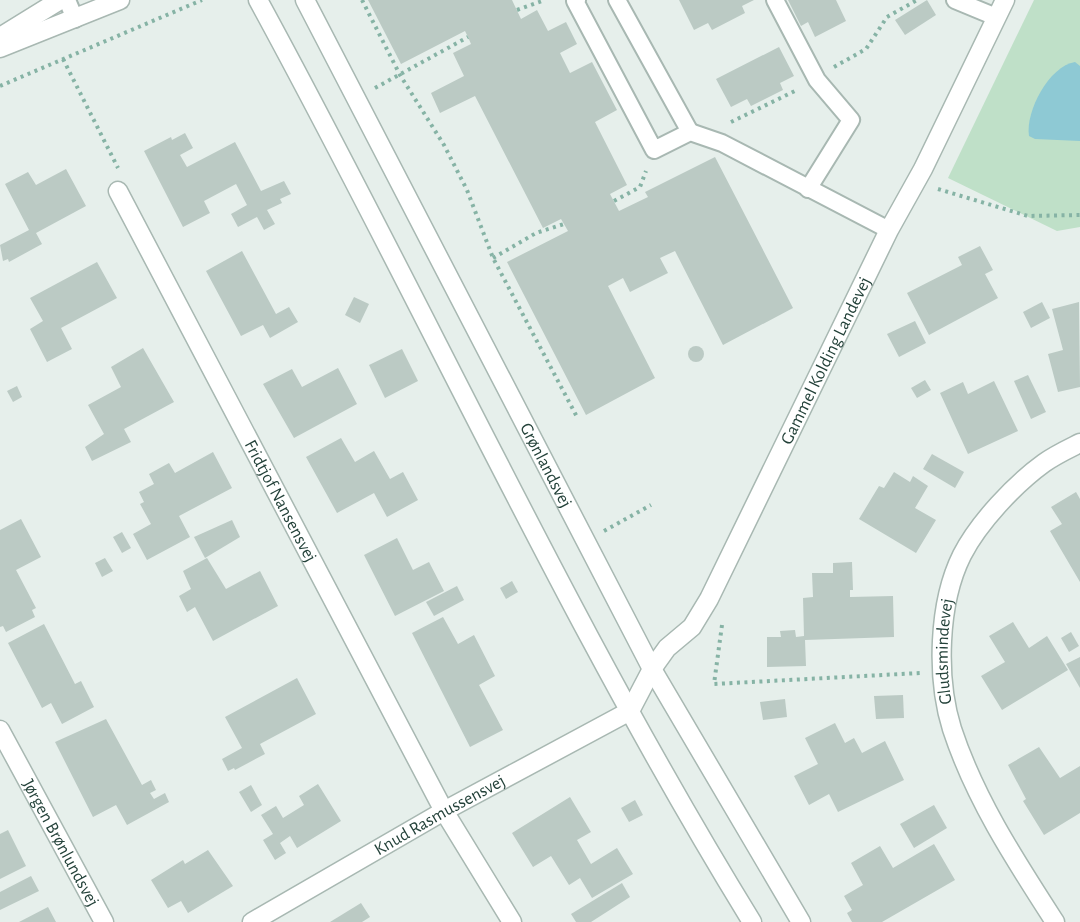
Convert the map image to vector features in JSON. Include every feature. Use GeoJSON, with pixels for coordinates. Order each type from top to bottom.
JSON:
{"type":"FeatureCollection","features":[{"type":"Feature","properties":{"kind":"street"},"geometry":{"type":"LineString","coordinates":[[0,37],[60,0]]}},
{"type":"Feature","properties":{"kind":"street"},"geometry":{"type":"LineString","coordinates":[[0,48],[120,0]]}},
{"type":"Feature","properties":{"kind":"street"},"geometry":{"type":"LineString","coordinates":[[258,0],[483,436],[630,711],[752,922]]}},
{"type":"Feature","properties":{"kind":"street","name":"Grønlandsvej"},"geometry":{"type":"LineString","coordinates":[[305,0],[652,669],[801,922]]}},
{"type":"Feature","properties":{"kind":"street","name":"Gammel Kolding Landevej"},"geometry":{"type":"LineString","coordinates":[[630,711],[652,669],[667,648],[692,627],[709,599],[889,230],[923,169],[1005,0]]}},
{"type":"Feature","properties":{"kind":"street","name":"Fridtjof Nansensvej"},"geometry":{"type":"LineString","coordinates":[[118,191],[444,811],[513,922]]}},
{"type":"Feature","properties":{"kind":"street","name":"Gludsmindevej"},"geometry":{"type":"LineString","coordinates":[[1055,922],[993,825],[952,727],[941,672],[944,615],[962,555],[998,505],[1044,463],[1080,443]]}},
{"type":"Feature","properties":{"kind":"street","name":"Knud Rasmussensvej"},"geometry":{"type":"LineString","coordinates":[[252,922],[444,811],[630,711]]}},
{"type":"Feature","properties":{"kind":"street","name":"Jørgen Brønlundsvej"},"geometry":{"type":"LineString","coordinates":[[0,730],[104,922]]}},
{"type":"Feature","properties":{"kind":"lane"},"geometry":{"type":"LineString","coordinates":[[68,0],[75,19]]}},
{"type":"Feature","properties":{"kind":"lane"},"geometry":{"type":"LineString","coordinates":[[577,0],[575,1],[654,150],[690,132]]}},
{"type":"Feature","properties":{"kind":"lane"},"geometry":{"type":"LineString","coordinates":[[617,0],[690,132],[722,143],[889,230]]}},
{"type":"Feature","properties":{"kind":"lane"},"geometry":{"type":"LineString","coordinates":[[775,0],[817,80],[851,120],[808,189]]}},
{"type":"Feature","properties":{"kind":"lane"},"geometry":{"type":"LineString","coordinates":[[956,0],[996,17]]}},
{"type":"Feature","properties":{"kind":"path"},"geometry":{"type":"LineString","coordinates":[[0,86],[202,0]]}},
{"type":"Feature","properties":{"kind":"path"},"geometry":{"type":"LineString","coordinates":[[362,0],[400,75],[444,145],[467,190],[493,258],[577,417]]}},
{"type":"Feature","properties":{"kind":"path"},"geometry":{"type":"LineString","coordinates":[[517,10],[544,0]]}},
{"type":"Feature","properties":{"kind":"path"},"geometry":{"type":"LineString","coordinates":[[356,98],[468,37]]}},
{"type":"Feature","properties":{"kind":"path"},"geometry":{"type":"LineString","coordinates":[[63,59],[120,172],[118,191]]}},
{"type":"Feature","properties":{"kind":"path"},"geometry":{"type":"LineString","coordinates":[[614,201],[640,187],[654,150]]}},
{"type":"Feature","properties":{"kind":"path"},"geometry":{"type":"LineString","coordinates":[[923,169],[941,192],[1028,216],[1080,215]]}},
{"type":"Feature","properties":{"kind":"path"},"geometry":{"type":"LineString","coordinates":[[493,258],[537,233],[564,224]]}},
{"type":"Feature","properties":{"kind":"path"},"geometry":{"type":"LineString","coordinates":[[585,540],[651,505]]}},
{"type":"Feature","properties":{"kind":"path"},"geometry":{"type":"LineString","coordinates":[[709,599],[722,626],[714,684],[941,672]]}},
{"type":"Feature","properties":{"kind":"green space"},"geometry":{"type":"Polygon","coordinates":[[[1034,0],[1080,0],[1080,227],[1057,231],[948,178],[1034,0]]]}},
{"type":"Feature","properties":{"kind":"water"},"geometry":{"type":"Polygon","coordinates":[[[1075,62],[1080,66],[1080,141],[1035,139],[1029,136],[1031,115],[1041,92],[1056,72],[1065,65],[1075,62]]]}},
{"type":"Feature","properties":{"kind":"building"},"geometry":{"type":"Polygon","coordinates":[[[368,0],[512,0],[521,19],[537,10],[548,31],[566,22],[577,44],[560,53],[570,73],[592,62],[617,110],[595,122],[627,185],[610,194],[619,211],[648,197],[645,192],[715,157],[793,308],[723,345],[675,251],[660,258],[668,273],[630,292],[623,278],[608,286],[655,378],[586,415],[507,262],[568,231],[561,219],[543,228],[475,96],[440,113],[431,93],[464,76],[453,53],[471,44],[465,31],[401,64],[368,0]]]}},
{"type":"Feature","properties":{"kind":"building"},"geometry":{"type":"Polygon","coordinates":[[[679,0],[754,0],[742,6],[745,13],[712,30],[708,23],[694,30],[679,0]]]}},
{"type":"Feature","properties":{"kind":"building"},"geometry":{"type":"Polygon","coordinates":[[[788,0],[836,0],[846,21],[815,37],[808,22],[801,26],[788,0]]]}},
{"type":"Feature","properties":{"kind":"building"},"geometry":{"type":"Polygon","coordinates":[[[927,0],[936,15],[905,35],[895,20],[927,0]]]}},
{"type":"Feature","properties":{"kind":"building"},"geometry":{"type":"Polygon","coordinates":[[[779,47],[794,76],[780,83],[783,90],[751,106],[747,99],[731,107],[716,79],[779,47]]]}},
{"type":"Feature","properties":{"kind":"building"},"geometry":{"type":"Polygon","coordinates":[[[185,133],[193,148],[180,155],[187,167],[235,142],[261,191],[284,181],[291,194],[280,199],[282,203],[267,210],[275,224],[264,230],[257,217],[238,227],[231,214],[247,205],[236,184],[204,201],[210,213],[183,227],[144,151],[171,137],[172,140],[185,133]]]}},
{"type":"Feature","properties":{"kind":"building"},"geometry":{"type":"Polygon","coordinates":[[[66,169],[86,206],[36,233],[42,244],[9,262],[8,259],[3,261],[0,245],[29,230],[5,184],[28,172],[36,185],[66,169]]]}},
{"type":"Feature","properties":{"kind":"building"},"geometry":{"type":"Polygon","coordinates":[[[980,246],[993,270],[985,274],[998,298],[929,335],[907,293],[962,265],[958,257],[980,246]]]}},
{"type":"Feature","properties":{"kind":"building"},"geometry":{"type":"Polygon","coordinates":[[[242,251],[276,314],[289,307],[298,322],[270,338],[263,325],[241,336],[206,271],[242,251]]]}},
{"type":"Feature","properties":{"kind":"building"},"geometry":{"type":"Polygon","coordinates":[[[97,262],[117,298],[61,328],[72,349],[47,362],[30,329],[43,321],[30,298],[97,262]]]}},
{"type":"Feature","properties":{"kind":"building"},"geometry":{"type":"Polygon","coordinates":[[[354,297],[369,304],[360,323],[345,315],[354,297]]]}},
{"type":"Feature","properties":{"kind":"building"},"geometry":{"type":"Polygon","coordinates":[[[1042,302],[1050,318],[1031,328],[1023,312],[1042,302]]]}},
{"type":"Feature","properties":{"kind":"building"},"geometry":{"type":"Polygon","coordinates":[[[1079,302],[1080,387],[1058,392],[1048,354],[1063,350],[1052,309],[1079,302]]]}},
{"type":"Feature","properties":{"kind":"building"},"geometry":{"type":"Polygon","coordinates":[[[915,321],[926,343],[899,357],[887,334],[915,321]]]}},
{"type":"Feature","properties":{"kind":"building"},"geometry":{"type":"Polygon","coordinates":[[[693,346],[699,346],[704,354],[702,360],[693,362],[688,357],[688,351],[693,346]]]}},
{"type":"Feature","properties":{"kind":"building"},"geometry":{"type":"Polygon","coordinates":[[[143,348],[174,402],[124,429],[131,442],[92,461],[85,447],[104,434],[88,405],[121,387],[111,367],[143,348]]]}},
{"type":"Feature","properties":{"kind":"building"},"geometry":{"type":"Polygon","coordinates":[[[402,349],[418,381],[385,398],[369,365],[402,349]]]}},
{"type":"Feature","properties":{"kind":"building"},"geometry":{"type":"Polygon","coordinates":[[[338,368],[357,404],[294,438],[263,384],[292,369],[302,387],[338,368]]]}},
{"type":"Feature","properties":{"kind":"building"},"geometry":{"type":"Polygon","coordinates":[[[1028,375],[1046,412],[1031,419],[1014,381],[1028,375]]]}},
{"type":"Feature","properties":{"kind":"building"},"geometry":{"type":"Polygon","coordinates":[[[925,380],[931,390],[917,398],[911,388],[925,380]]]}},
{"type":"Feature","properties":{"kind":"building"},"geometry":{"type":"Polygon","coordinates":[[[994,381],[1018,431],[968,454],[940,393],[963,382],[968,394],[994,381]]]}},
{"type":"Feature","properties":{"kind":"building"},"geometry":{"type":"Polygon","coordinates":[[[17,386],[22,397],[13,402],[7,391],[17,386]]]}},
{"type":"Feature","properties":{"kind":"building"},"geometry":{"type":"Polygon","coordinates":[[[341,438],[355,462],[374,451],[390,479],[403,472],[418,500],[387,517],[374,493],[337,513],[306,457],[341,438]]]}},
{"type":"Feature","properties":{"kind":"building"},"geometry":{"type":"Polygon","coordinates":[[[213,452],[232,488],[179,516],[190,537],[147,560],[133,534],[151,524],[140,504],[144,502],[139,492],[154,484],[149,474],[169,463],[175,473],[213,452]]]}},
{"type":"Feature","properties":{"kind":"building"},"geometry":{"type":"Polygon","coordinates":[[[932,454],[964,472],[955,488],[923,469],[932,454]]]}},
{"type":"Feature","properties":{"kind":"building"},"geometry":{"type":"Polygon","coordinates":[[[894,472],[910,482],[913,476],[928,486],[915,508],[936,520],[916,553],[859,519],[879,486],[884,488],[894,472]]]}},
{"type":"Feature","properties":{"kind":"building"},"geometry":{"type":"Polygon","coordinates":[[[1076,492],[1080,499],[1080,582],[1050,531],[1062,524],[1051,507],[1076,492]]]}},
{"type":"Feature","properties":{"kind":"building"},"geometry":{"type":"Polygon","coordinates":[[[21,519],[41,557],[16,570],[36,608],[32,610],[35,617],[6,632],[3,626],[0,627],[0,530],[21,519]]]}},
{"type":"Feature","properties":{"kind":"building"},"geometry":{"type":"Polygon","coordinates":[[[232,520],[240,537],[205,558],[194,537],[232,520]]]}},
{"type":"Feature","properties":{"kind":"building"},"geometry":{"type":"Polygon","coordinates":[[[122,532],[131,548],[122,553],[113,537],[122,532]]]}},
{"type":"Feature","properties":{"kind":"building"},"geometry":{"type":"Polygon","coordinates":[[[397,538],[413,570],[429,562],[444,591],[395,616],[364,555],[397,538]]]}},
{"type":"Feature","properties":{"kind":"building"},"geometry":{"type":"Polygon","coordinates":[[[105,558],[113,571],[102,577],[95,563],[105,558]]]}},
{"type":"Feature","properties":{"kind":"building"},"geometry":{"type":"Polygon","coordinates":[[[207,558],[226,589],[260,571],[278,606],[213,641],[195,607],[187,612],[179,596],[191,589],[183,571],[207,558]]]}},
{"type":"Feature","properties":{"kind":"building"},"geometry":{"type":"Polygon","coordinates":[[[852,562],[853,590],[850,590],[850,597],[893,596],[894,637],[805,640],[806,666],[767,667],[767,637],[781,637],[780,631],[795,630],[796,637],[804,636],[803,598],[813,597],[812,573],[833,573],[833,563],[852,562]]]}},
{"type":"Feature","properties":{"kind":"building"},"geometry":{"type":"Polygon","coordinates":[[[512,581],[518,592],[506,599],[500,588],[512,581]]]}},
{"type":"Feature","properties":{"kind":"building"},"geometry":{"type":"Polygon","coordinates":[[[457,586],[464,600],[434,616],[426,602],[457,586]]]}},
{"type":"Feature","properties":{"kind":"building"},"geometry":{"type":"Polygon","coordinates":[[[443,617],[458,644],[474,635],[495,676],[479,685],[503,730],[470,747],[412,633],[443,617]]]}},
{"type":"Feature","properties":{"kind":"building"},"geometry":{"type":"Polygon","coordinates":[[[1013,622],[1029,648],[1047,636],[1068,670],[1002,710],[981,676],[1005,662],[989,636],[1013,622]]]}},
{"type":"Feature","properties":{"kind":"building"},"geometry":{"type":"Polygon","coordinates":[[[44,624],[75,684],[81,681],[94,707],[62,724],[51,703],[42,708],[8,643],[44,624]]]}},
{"type":"Feature","properties":{"kind":"building"},"geometry":{"type":"Polygon","coordinates":[[[1071,632],[1079,646],[1069,652],[1061,638],[1071,632]]]}},
{"type":"Feature","properties":{"kind":"building"},"geometry":{"type":"Polygon","coordinates":[[[1080,657],[1080,688],[1066,664],[1080,657]]]}},
{"type":"Feature","properties":{"kind":"building"},"geometry":{"type":"Polygon","coordinates":[[[297,678],[316,714],[260,744],[265,754],[235,770],[234,768],[228,771],[222,759],[242,748],[225,717],[297,678]]]}},
{"type":"Feature","properties":{"kind":"building"},"geometry":{"type":"Polygon","coordinates":[[[903,695],[904,718],[876,719],[874,696],[903,695]]]}},
{"type":"Feature","properties":{"kind":"building"},"geometry":{"type":"Polygon","coordinates":[[[785,699],[787,717],[763,720],[760,702],[785,699]]]}},
{"type":"Feature","properties":{"kind":"building"},"geometry":{"type":"Polygon","coordinates":[[[106,719],[142,785],[151,780],[156,790],[150,793],[154,799],[165,793],[169,802],[127,825],[116,805],[93,817],[55,742],[106,719]]]}},
{"type":"Feature","properties":{"kind":"building"},"geometry":{"type":"Polygon","coordinates":[[[835,723],[845,743],[854,738],[862,753],[885,741],[904,780],[838,812],[829,794],[809,805],[794,776],[818,764],[805,738],[835,723]]]}},
{"type":"Feature","properties":{"kind":"building"},"geometry":{"type":"Polygon","coordinates":[[[1039,747],[1060,778],[1080,766],[1080,813],[1044,835],[1023,801],[1026,799],[1008,765],[1039,747]]]}},
{"type":"Feature","properties":{"kind":"building"},"geometry":{"type":"Polygon","coordinates":[[[318,784],[341,821],[297,848],[290,836],[280,843],[286,853],[275,860],[263,840],[273,834],[261,815],[276,806],[283,818],[304,805],[299,796],[318,784]]]}},
{"type":"Feature","properties":{"kind":"building"},"geometry":{"type":"Polygon","coordinates":[[[251,785],[262,805],[251,812],[239,792],[251,785]]]}},
{"type":"Feature","properties":{"kind":"building"},"geometry":{"type":"Polygon","coordinates":[[[570,797],[591,832],[577,840],[591,864],[617,848],[633,874],[592,898],[580,878],[569,885],[551,856],[533,867],[512,833],[570,797]]]}},
{"type":"Feature","properties":{"kind":"building"},"geometry":{"type":"Polygon","coordinates":[[[635,800],[643,815],[629,822],[621,808],[635,800]]]}},
{"type":"Feature","properties":{"kind":"building"},"geometry":{"type":"Polygon","coordinates":[[[934,805],[947,828],[914,848],[900,824],[934,805]]]}},
{"type":"Feature","properties":{"kind":"building"},"geometry":{"type":"Polygon","coordinates":[[[8,830],[26,866],[0,879],[0,834],[8,830]]]}},
{"type":"Feature","properties":{"kind":"building"},"geometry":{"type":"Polygon","coordinates":[[[934,844],[955,880],[882,922],[852,922],[847,913],[852,910],[844,896],[863,885],[851,863],[880,846],[893,868],[934,844]]]}},
{"type":"Feature","properties":{"kind":"building"},"geometry":{"type":"Polygon","coordinates":[[[208,850],[233,886],[188,913],[181,901],[168,908],[151,880],[183,860],[185,864],[208,850]]]}},
{"type":"Feature","properties":{"kind":"building"},"geometry":{"type":"Polygon","coordinates":[[[31,876],[39,891],[0,910],[0,892],[31,876]]]}},
{"type":"Feature","properties":{"kind":"building"},"geometry":{"type":"Polygon","coordinates":[[[622,883],[630,897],[591,922],[576,922],[571,914],[622,883]]]}},
{"type":"Feature","properties":{"kind":"building"},"geometry":{"type":"Polygon","coordinates":[[[361,903],[370,917],[362,922],[330,922],[361,903]]]}},
{"type":"Feature","properties":{"kind":"building"},"geometry":{"type":"Polygon","coordinates":[[[48,907],[56,922],[19,922],[48,907]]]}}]}
